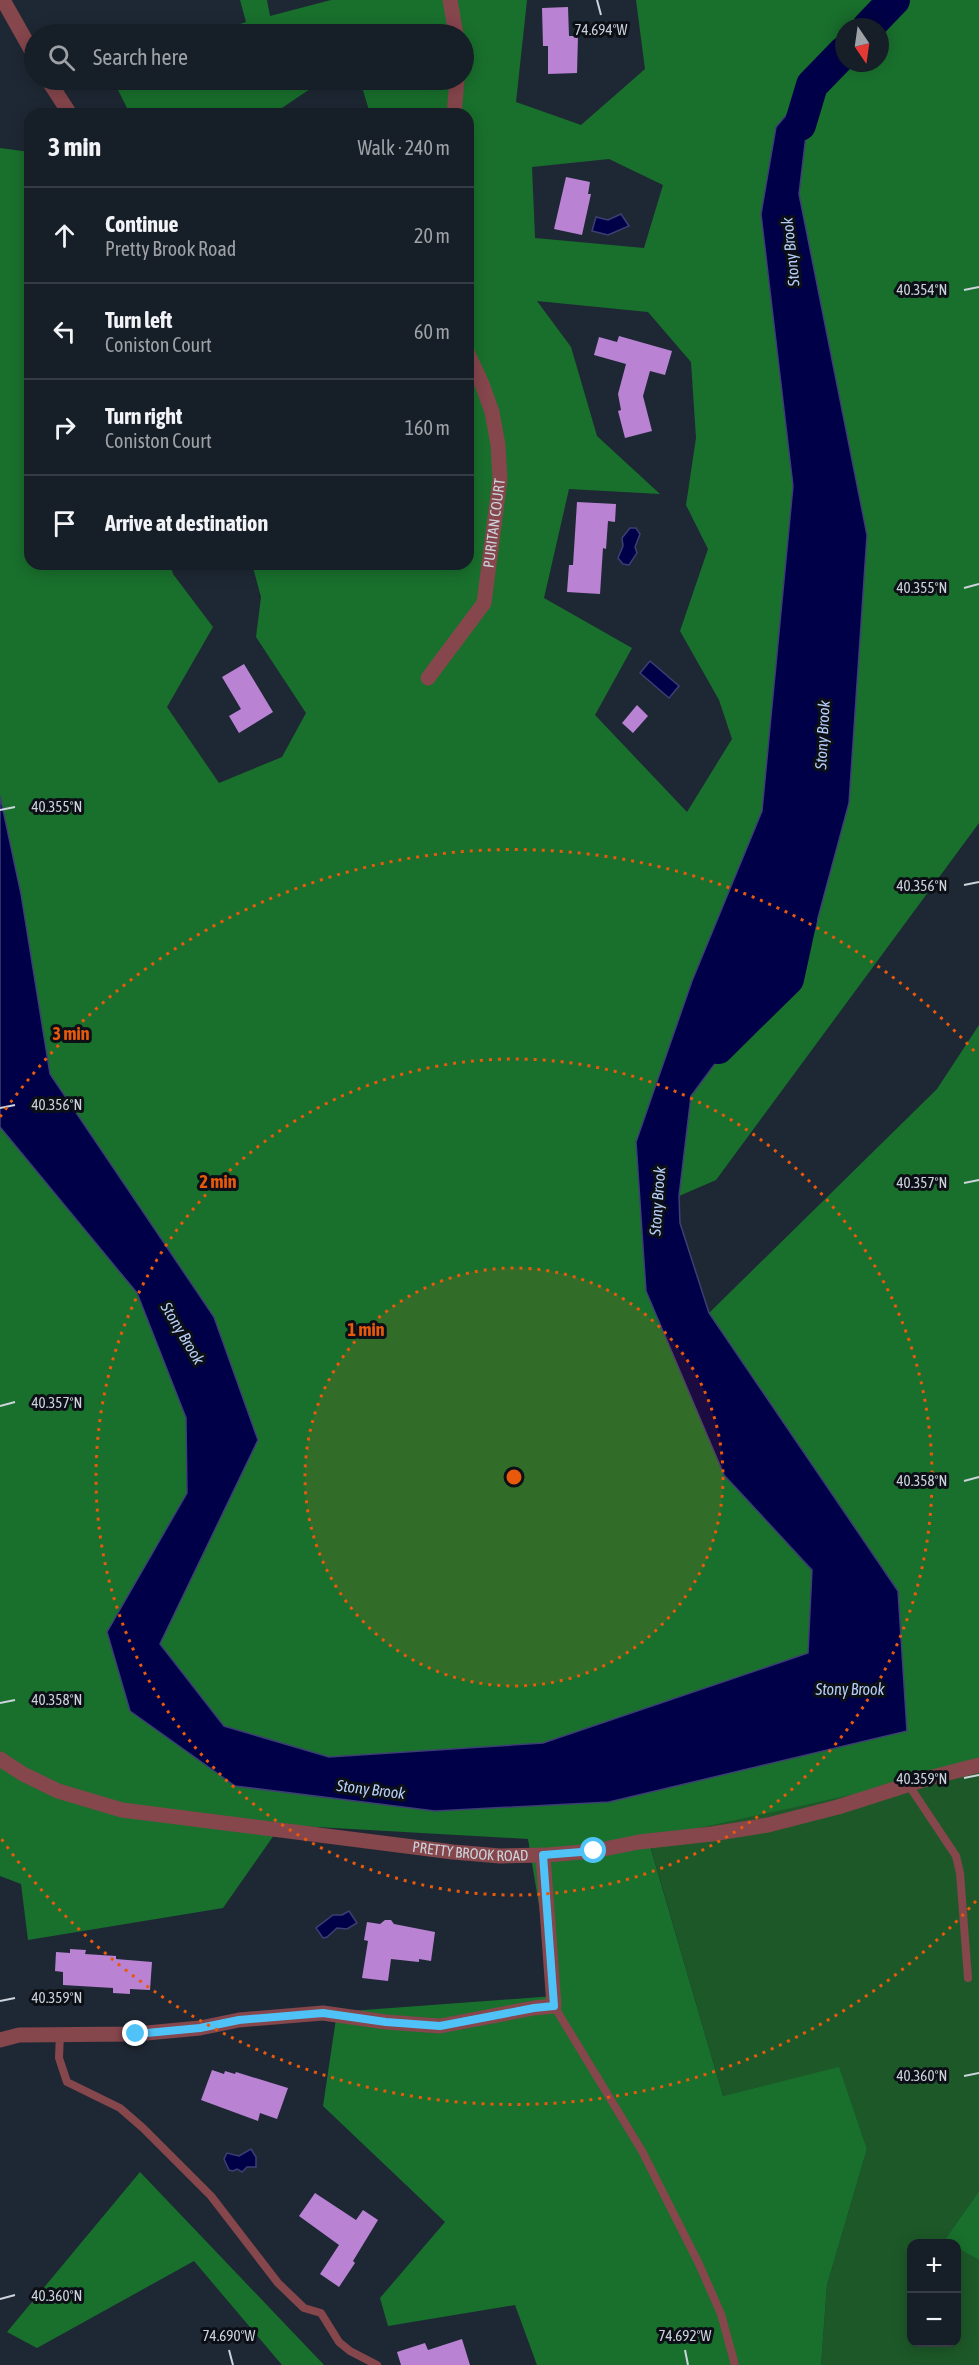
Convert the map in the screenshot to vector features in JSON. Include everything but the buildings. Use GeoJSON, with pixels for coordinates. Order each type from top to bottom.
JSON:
{"type":"FeatureCollection","features":[{"type":"Feature","properties":{"kind":"street"},"geometry":{"type":"LineString","coordinates":[[3,0],[24,38]]}},
{"type":"Feature","properties":{"kind":"street"},"geometry":{"type":"LineString","coordinates":[[450,0],[454,24]]}},
{"type":"Feature","properties":{"kind":"street"},"geometry":{"type":"LineString","coordinates":[[54,90],[66,108]]}},
{"type":"Feature","properties":{"kind":"street"},"geometry":{"type":"LineString","coordinates":[[455,108],[456,90]]}},
{"type":"Feature","properties":{"kind":"street","name":"PURITAN COURT"},"geometry":{"type":"LineString","coordinates":[[429,678],[484,603],[499,490],[498,445],[492,412],[474,367]]}},
{"type":"Feature","properties":{"kind":"street","name":"PRETTY BROOK ROAD"},"geometry":{"type":"LineString","coordinates":[[0,1759],[23,1774],[58,1791],[122,1810],[500,1856],[594,1851],[639,1842],[768,1825],[838,1807],[908,1784],[979,1765]]}},
{"type":"Feature","properties":{"kind":"street"},"geometry":{"type":"LineString","coordinates":[[0,2040],[19,2035],[60,2033],[136,2034],[200,2028],[239,2020],[323,2013],[386,2022],[440,2026],[554,2006],[543,1855]]}},
{"type":"Feature","properties":{"kind":"lane"},"geometry":{"type":"LineString","coordinates":[[908,1784],[956,1856],[960,1873],[968,1978]]}},
{"type":"Feature","properties":{"kind":"lane"},"geometry":{"type":"LineString","coordinates":[[554,2006],[642,2151],[699,2264],[721,2314],[735,2365]]}},
{"type":"Feature","properties":{"kind":"lane"},"geometry":{"type":"LineString","coordinates":[[60,2033],[59,2058],[67,2082],[120,2108],[143,2128],[211,2196],[278,2283],[304,2308],[321,2313],[339,2342],[350,2351],[377,2365]]}},
{"type":"Feature","properties":{"kind":"green space"},"geometry":{"type":"Polygon","coordinates":[[[240,0],[267,0],[270,16],[331,0],[527,0],[516,102],[581,125],[645,69],[636,0],[979,0],[979,823],[716,1180],[679,1196],[691,1096],[815,929],[867,535],[799,194],[812,87],[761,214],[793,486],[762,811],[692,981],[636,1142],[724,1475],[812,1571],[808,1653],[543,1743],[329,1757],[224,1726],[160,1644],[258,1440],[214,1317],[50,1074],[21,894],[0,796],[0,148],[24,151],[24,570],[172,570],[213,627],[167,707],[219,783],[282,757],[306,713],[256,637],[261,597],[254,570],[474,570],[474,108],[368,108],[363,90],[474,90],[474,24],[240,24],[246,22],[240,0]],[[609,159],[532,167],[535,238],[644,248],[663,185],[609,159]],[[537,301],[571,347],[597,436],[660,494],[569,489],[544,598],[632,648],[595,715],[687,812],[732,739],[719,700],[680,631],[708,549],[686,505],[696,438],[691,362],[648,312],[537,301]]]}},
{"type":"Feature","properties":{"kind":"green space"},"geometry":{"type":"Polygon","coordinates":[[[118,90],[309,90],[282,108],[127,108],[118,90]]]}},
{"type":"Feature","properties":{"kind":"green space"},"geometry":{"type":"Polygon","coordinates":[[[979,1025],[979,1767],[648,1839],[723,2096],[839,2067],[867,2149],[827,2285],[821,2365],[537,2365],[515,2305],[388,2326],[380,2298],[445,2222],[323,2106],[337,2012],[554,1996],[528,1839],[281,1825],[223,1908],[28,1940],[21,1884],[0,1876],[0,1127],[137,1293],[186,1418],[187,1493],[107,1632],[235,1786],[609,1802],[898,1590],[709,1313],[937,1089],[979,1025]]]}},
{"type":"Feature","properties":{"kind":"green space"},"geometry":{"type":"Polygon","coordinates":[[[979,1767],[979,2191],[945,2239],[907,2239],[907,2347],[961,2347],[961,2250],[979,2260],[979,2365],[821,2365],[827,2285],[867,2149],[839,2068],[723,2096],[648,1838],[979,1767]]]}},
{"type":"Feature","properties":{"kind":"green space"},"geometry":{"type":"Polygon","coordinates":[[[140,2172],[324,2365],[282,2365],[194,2261],[37,2348],[7,2332],[140,2172]]]}},
{"type":"Feature","properties":{"kind":"green space"},"geometry":{"type":"Polygon","coordinates":[[[979,2191],[979,2260],[961,2250],[961,2239],[945,2239],[979,2191]]]}},
{"type":"Feature","properties":{"kind":"water","name":"Stony Brook"},"geometry":{"type":"Polygon","coordinates":[[[812,85],[799,194],[867,535],[849,803],[815,929],[691,1096],[679,1196],[680,1223],[709,1313],[898,1591],[907,1731],[609,1802],[435,1811],[235,1786],[130,1711],[107,1632],[187,1493],[186,1418],[137,1293],[0,1127],[0,796],[21,894],[50,1074],[214,1317],[258,1440],[160,1644],[224,1726],[329,1757],[543,1743],[808,1653],[812,1570],[724,1475],[646,1291],[636,1142],[692,981],[762,811],[793,486],[761,214],[776,127],[812,85]]]}},
{"type":"Feature","properties":{"kind":"water"},"geometry":{"type":"Polygon","coordinates":[[[621,214],[629,226],[608,235],[592,231],[596,217],[608,220],[621,214]]]}},
{"type":"Feature","properties":{"kind":"water"},"geometry":{"type":"Polygon","coordinates":[[[630,528],[636,528],[640,534],[635,547],[637,553],[629,565],[623,564],[618,558],[623,546],[622,538],[630,528]]]}},
{"type":"Feature","properties":{"kind":"water"},"geometry":{"type":"Polygon","coordinates":[[[650,661],[679,686],[669,698],[640,673],[650,661]]]}},
{"type":"Feature","properties":{"kind":"water"},"geometry":{"type":"Polygon","coordinates":[[[349,1911],[357,1923],[347,1929],[337,1928],[323,1938],[316,1928],[333,1915],[342,1915],[349,1911]]]}},
{"type":"Feature","properties":{"kind":"water"},"geometry":{"type":"Polygon","coordinates":[[[251,2149],[256,2157],[256,2167],[247,2167],[242,2172],[237,2169],[229,2170],[224,2159],[227,2153],[239,2156],[251,2149]]]}},
{"type":"Feature","properties":{"kind":"waterway","name":"Stony Brook"},"geometry":{"type":"LineString","coordinates":[[877,18],[894,0]]}},
{"type":"Feature","properties":{"kind":"waterway","name":"Stony Brook"},"geometry":{"type":"LineString","coordinates":[[800,125],[812,85],[835,61]]}},
{"type":"Feature","properties":{"kind":"waterway","name":"Stony Brook"},"geometry":{"type":"LineString","coordinates":[[718,1048],[788,979],[801,919]]}},
{"type":"Feature","properties":{"kind":"route"},"geometry":{"type":"LineString","coordinates":[[136,2034],[200,2028],[239,2020],[323,2013],[386,2022],[440,2026],[554,2006],[543,1855],[594,1851]]}}]}
